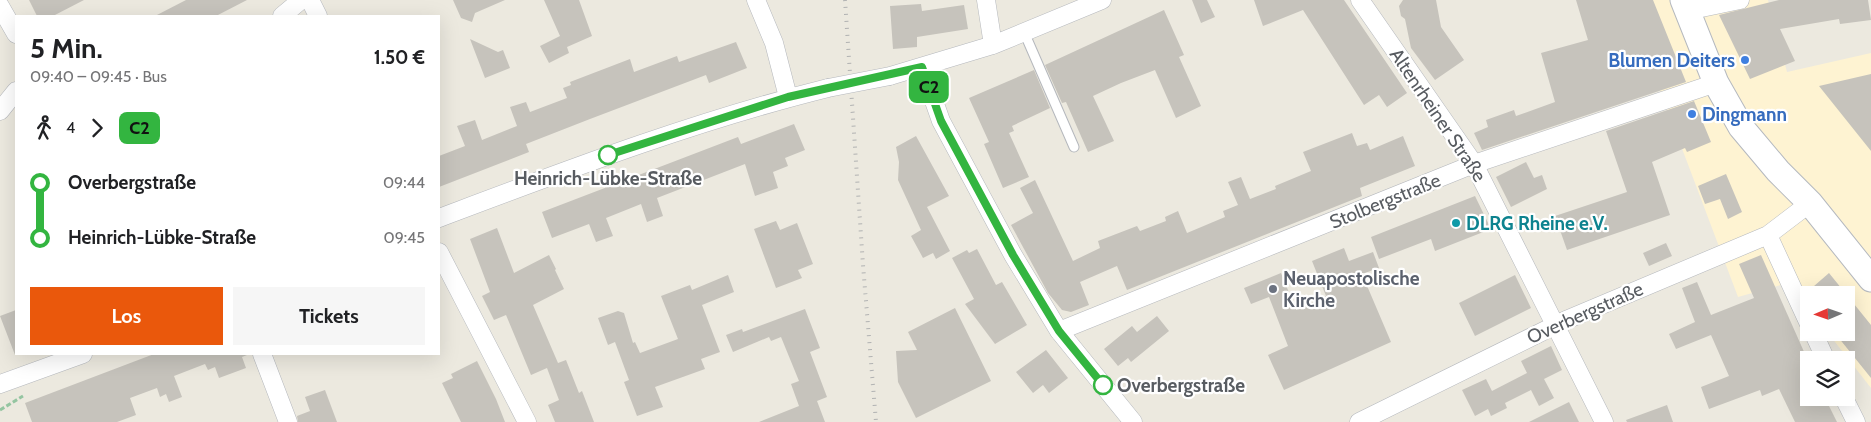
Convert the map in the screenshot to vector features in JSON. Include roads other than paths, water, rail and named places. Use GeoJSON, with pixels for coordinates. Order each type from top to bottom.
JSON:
{"type":"FeatureCollection","features":[{"type":"Feature","properties":{"kind":"main road"},"geometry":{"type":"LineString","coordinates":[[1685,6],[1716,83],[1740,127],[1778,171],[1810,203],[1871,279]]}},
{"type":"Feature","properties":{"kind":"street"},"geometry":{"type":"LineString","coordinates":[[283,15],[301,0]]}},
{"type":"Feature","properties":{"kind":"street"},"geometry":{"type":"LineString","coordinates":[[310,0],[318,15]]}},
{"type":"Feature","properties":{"kind":"street"},"geometry":{"type":"LineString","coordinates":[[756,0],[774,43],[788,97]]}},
{"type":"Feature","properties":{"kind":"street"},"geometry":{"type":"LineString","coordinates":[[986,0],[993,45]]}},
{"type":"Feature","properties":{"kind":"street"},"geometry":{"type":"LineString","coordinates":[[440,218],[610,154],[788,97],[890,76],[993,45],[1102,0]]}},
{"type":"Feature","properties":{"kind":"street","name":"Altenrheiner Straße"},"geometry":{"type":"LineString","coordinates":[[1360,0],[1474,164],[1604,422]]}},
{"type":"Feature","properties":{"kind":"street"},"geometry":{"type":"LineString","coordinates":[[1685,6],[1740,0]]}},
{"type":"Feature","properties":{"kind":"street"},"geometry":{"type":"LineString","coordinates":[[0,6],[15,32]]}},
{"type":"Feature","properties":{"kind":"street"},"geometry":{"type":"LineString","coordinates":[[922,67],[941,121],[1013,255],[1059,331],[1133,422]]}},
{"type":"Feature","properties":{"kind":"street","name":"Stolbergstraße"},"geometry":{"type":"LineString","coordinates":[[1059,331],[1474,164],[1716,83]]}},
{"type":"Feature","properties":{"kind":"street"},"geometry":{"type":"LineString","coordinates":[[0,111],[15,92]]}},
{"type":"Feature","properties":{"kind":"street","name":"Overbergstraße"},"geometry":{"type":"LineString","coordinates":[[1359,422],[1555,325],[1768,236],[1810,203]]}},
{"type":"Feature","properties":{"kind":"street"},"geometry":{"type":"LineString","coordinates":[[1768,236],[1800,305]]}},
{"type":"Feature","properties":{"kind":"street"},"geometry":{"type":"LineString","coordinates":[[440,254],[527,422]]}},
{"type":"Feature","properties":{"kind":"street"},"geometry":{"type":"LineString","coordinates":[[0,384],[79,355]]}},
{"type":"Feature","properties":{"kind":"street"},"geometry":{"type":"LineString","coordinates":[[262,355],[288,422]]}},
{"type":"Feature","properties":{"kind":"street"},"geometry":{"type":"LineString","coordinates":[[1848,406],[1856,422]]}},
{"type":"Feature","properties":{"kind":"lane"},"geometry":{"type":"LineString","coordinates":[[1024,32],[1074,147]]}},
{"type":"Feature","properties":{"kind":"railway"},"geometry":{"type":"LineString","coordinates":[[845,0],[876,422]]}},
{"type":"Feature","properties":{"kind":"place","name":"Blumen Deiters"},"geometry":{"type":"Point","coordinates":[1745,60]}},
{"type":"Feature","properties":{"kind":"place","name":"Dingmann"},"geometry":{"type":"Point","coordinates":[1692,114]}},
{"type":"Feature","properties":{"kind":"place","name":"Heinrich-Lübke-Straße"},"geometry":{"type":"Point","coordinates":[608,155]}},
{"type":"Feature","properties":{"kind":"place","name":"DLRG Rheine e.V."},"geometry":{"type":"Point","coordinates":[1456,223]}},
{"type":"Feature","properties":{"kind":"place","name":"Neuapostolische Kirche"},"geometry":{"type":"Point","coordinates":[1273,289]}},
{"type":"Feature","properties":{"kind":"place","name":"Overbergstraße"},"geometry":{"type":"Point","coordinates":[1103,385]}}]}
